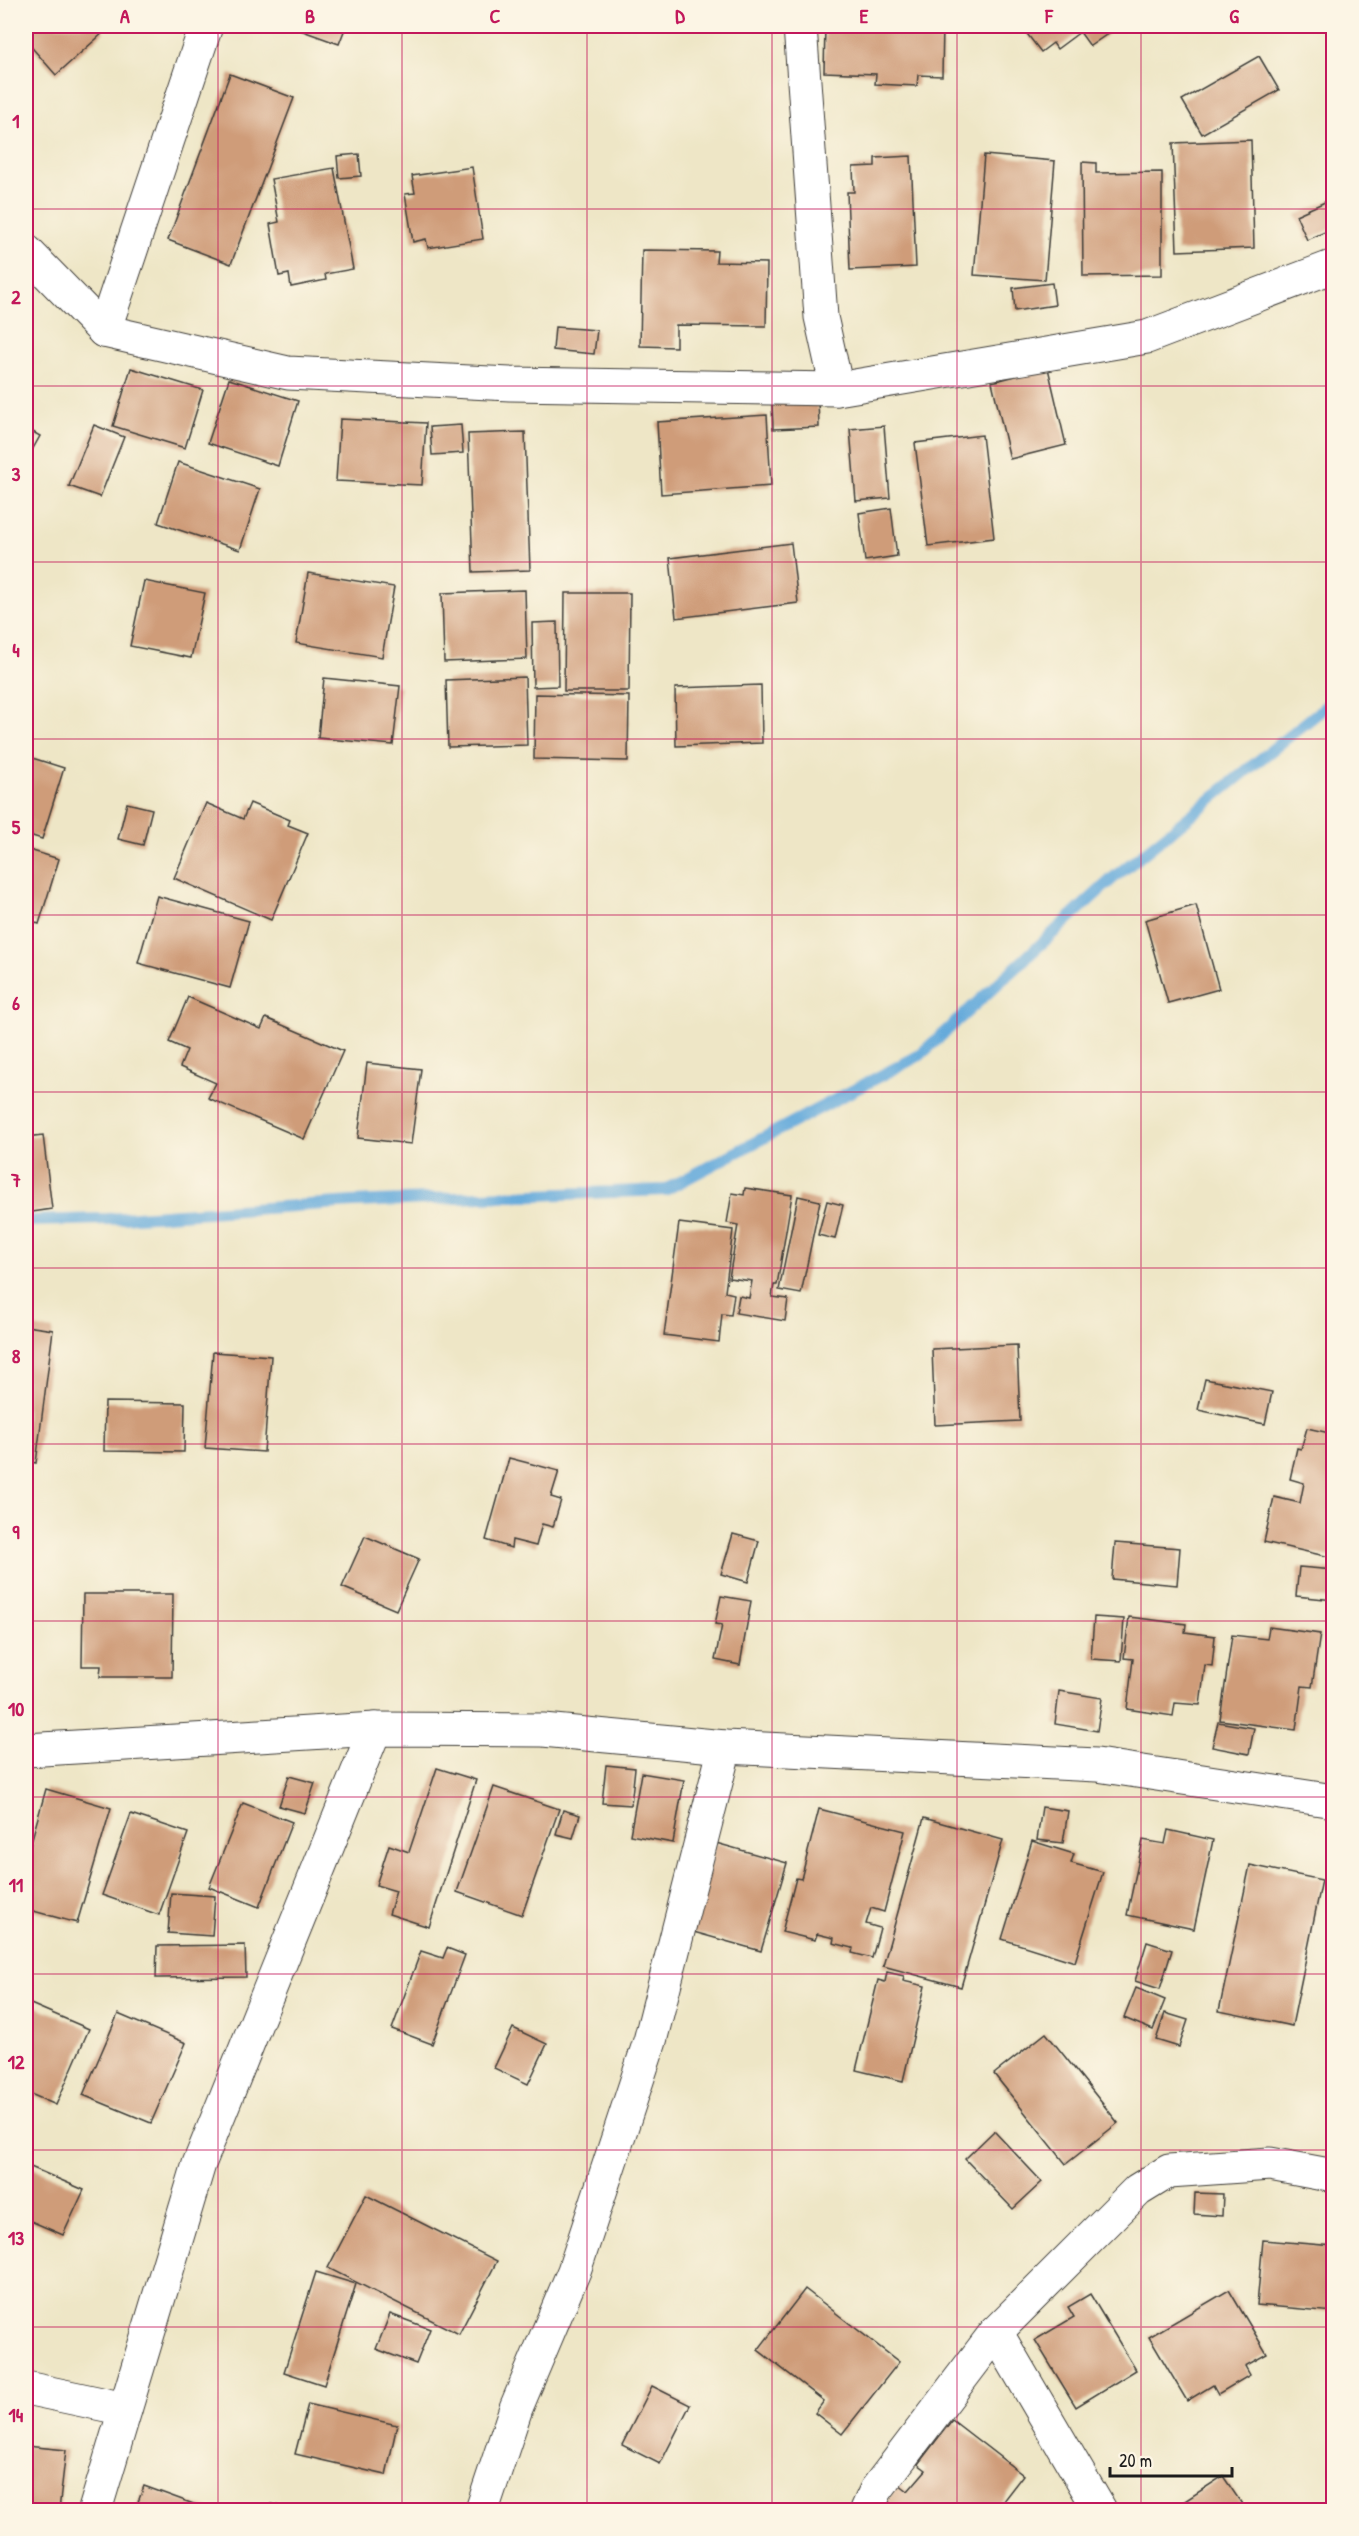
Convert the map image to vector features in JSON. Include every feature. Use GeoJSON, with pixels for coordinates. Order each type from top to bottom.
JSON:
{"type":"FeatureCollection","features":[{"type":"Feature","properties":{"kind":"street"},"geometry":{"type":"LineString","coordinates":[[104,331],[207,26]]}},
{"type":"Feature","properties":{"kind":"street"},"geometry":{"type":"LineString","coordinates":[[800,26],[821,317],[837,389]]}},
{"type":"Feature","properties":{"kind":"street"},"geometry":{"type":"LineString","coordinates":[[27,256],[104,331],[288,372],[510,384],[837,389],[1147,338],[1334,266]]}},
{"type":"Feature","properties":{"kind":"street"},"geometry":{"type":"LineString","coordinates":[[96,2511],[199,2164],[375,1730]]}},
{"type":"Feature","properties":{"kind":"street"},"geometry":{"type":"LineString","coordinates":[[26,1750],[375,1730],[543,1730],[725,1747],[1096,1765],[1334,1801]]}},
{"type":"Feature","properties":{"kind":"street"},"geometry":{"type":"LineString","coordinates":[[482,2511],[516,2408],[574,2271],[650,2041],[725,1747]]}},
{"type":"Feature","properties":{"kind":"street"},"geometry":{"type":"LineString","coordinates":[[867,2511],[876,2490],[996,2332],[1138,2190],[1169,2171],[1270,2164],[1334,2176]]}},
{"type":"Feature","properties":{"kind":"street"},"geometry":{"type":"LineString","coordinates":[[996,2332],[1100,2511]]}},
{"type":"Feature","properties":{"kind":"street"},"geometry":{"type":"LineString","coordinates":[[26,2388],[125,2409]]}},
{"type":"Feature","properties":{"kind":"building"},"geometry":{"type":"Polygon","coordinates":[[[26,26],[99,26],[104,32],[56,75],[26,41],[26,26]]]}},
{"type":"Feature","properties":{"kind":"building"},"geometry":{"type":"Polygon","coordinates":[[[289,26],[346,26],[339,44],[289,26]]]}},
{"type":"Feature","properties":{"kind":"building"},"geometry":{"type":"Polygon","coordinates":[[[825,26],[943,26],[942,76],[918,75],[917,86],[875,84],[876,74],[824,72],[825,26]]]}},
{"type":"Feature","properties":{"kind":"building"},"geometry":{"type":"Polygon","coordinates":[[[1021,26],[1119,26],[1090,46],[1080,32],[1057,49],[1053,43],[1041,52],[1021,26]]]}},
{"type":"Feature","properties":{"kind":"building"},"geometry":{"type":"Polygon","coordinates":[[[1259,56],[1279,90],[1202,134],[1182,100],[1259,56]]]}},
{"type":"Feature","properties":{"kind":"building"},"geometry":{"type":"Polygon","coordinates":[[[230,74],[294,98],[231,264],[168,240],[230,74]]]}},
{"type":"Feature","properties":{"kind":"building"},"geometry":{"type":"Polygon","coordinates":[[[1251,140],[1254,248],[1177,251],[1173,143],[1251,140]]]}},
{"type":"Feature","properties":{"kind":"building"},"geometry":{"type":"Polygon","coordinates":[[[359,154],[361,176],[339,178],[337,156],[359,154]]]}},
{"type":"Feature","properties":{"kind":"building"},"geometry":{"type":"Polygon","coordinates":[[[984,155],[1055,161],[1045,280],[974,275],[984,155]]]}},
{"type":"Feature","properties":{"kind":"building"},"geometry":{"type":"Polygon","coordinates":[[[911,156],[916,267],[850,270],[847,192],[854,192],[853,167],[875,166],[875,158],[911,156]]]}},
{"type":"Feature","properties":{"kind":"building"},"geometry":{"type":"Polygon","coordinates":[[[1082,162],[1096,163],[1096,173],[1162,172],[1162,275],[1083,276],[1082,162]]]}},
{"type":"Feature","properties":{"kind":"building"},"geometry":{"type":"Polygon","coordinates":[[[472,167],[483,239],[428,248],[426,239],[413,242],[405,194],[415,193],[412,176],[472,167]]]}},
{"type":"Feature","properties":{"kind":"building"},"geometry":{"type":"Polygon","coordinates":[[[334,168],[353,269],[325,274],[326,280],[291,287],[289,274],[279,276],[270,224],[279,222],[271,179],[334,168]]]}},
{"type":"Feature","properties":{"kind":"building"},"geometry":{"type":"Polygon","coordinates":[[[1334,198],[1334,228],[1307,240],[1296,215],[1334,198]]]}},
{"type":"Feature","properties":{"kind":"building"},"geometry":{"type":"Polygon","coordinates":[[[642,250],[717,251],[716,262],[767,263],[766,326],[676,325],[676,347],[640,346],[642,250]]]}},
{"type":"Feature","properties":{"kind":"building"},"geometry":{"type":"Polygon","coordinates":[[[1052,283],[1055,305],[1015,311],[1013,288],[1052,283]]]}},
{"type":"Feature","properties":{"kind":"building"},"geometry":{"type":"Polygon","coordinates":[[[555,327],[597,330],[594,354],[553,350],[555,327]]]}},
{"type":"Feature","properties":{"kind":"building"},"geometry":{"type":"Polygon","coordinates":[[[131,368],[203,390],[185,448],[113,426],[131,368]]]}},
{"type":"Feature","properties":{"kind":"building"},"geometry":{"type":"Polygon","coordinates":[[[1048,368],[1066,445],[1010,459],[992,382],[1048,368]]]}},
{"type":"Feature","properties":{"kind":"building"},"geometry":{"type":"Polygon","coordinates":[[[229,379],[298,401],[278,466],[208,443],[229,379]]]}},
{"type":"Feature","properties":{"kind":"building"},"geometry":{"type":"Polygon","coordinates":[[[818,400],[819,427],[773,429],[772,403],[818,400]]]}},
{"type":"Feature","properties":{"kind":"building"},"geometry":{"type":"Polygon","coordinates":[[[767,415],[771,486],[661,494],[657,422],[767,415]]]}},
{"type":"Feature","properties":{"kind":"building"},"geometry":{"type":"Polygon","coordinates":[[[340,419],[426,423],[422,485],[336,481],[340,419]]]}},
{"type":"Feature","properties":{"kind":"building"},"geometry":{"type":"Polygon","coordinates":[[[94,425],[124,437],[100,497],[69,486],[94,425]]]}},
{"type":"Feature","properties":{"kind":"building"},"geometry":{"type":"Polygon","coordinates":[[[461,425],[463,453],[432,455],[430,427],[461,425]]]}},
{"type":"Feature","properties":{"kind":"building"},"geometry":{"type":"Polygon","coordinates":[[[884,426],[890,498],[856,501],[850,429],[884,426]]]}},
{"type":"Feature","properties":{"kind":"building"},"geometry":{"type":"Polygon","coordinates":[[[26,428],[40,436],[26,461],[26,428]]]}},
{"type":"Feature","properties":{"kind":"building"},"geometry":{"type":"Polygon","coordinates":[[[525,432],[530,570],[473,572],[468,434],[525,432]]]}},
{"type":"Feature","properties":{"kind":"building"},"geometry":{"type":"Polygon","coordinates":[[[982,435],[994,538],[928,546],[915,443],[982,435]]]}},
{"type":"Feature","properties":{"kind":"building"},"geometry":{"type":"Polygon","coordinates":[[[178,462],[260,489],[240,550],[158,523],[178,462]]]}},
{"type":"Feature","properties":{"kind":"building"},"geometry":{"type":"Polygon","coordinates":[[[891,508],[897,556],[865,561],[859,513],[891,508]]]}},
{"type":"Feature","properties":{"kind":"building"},"geometry":{"type":"Polygon","coordinates":[[[791,543],[798,603],[676,618],[670,558],[791,543]]]}},
{"type":"Feature","properties":{"kind":"building"},"geometry":{"type":"Polygon","coordinates":[[[308,573],[394,587],[382,657],[296,643],[308,573]]]}},
{"type":"Feature","properties":{"kind":"building"},"geometry":{"type":"Polygon","coordinates":[[[144,581],[205,593],[191,658],[130,646],[144,581]]]}},
{"type":"Feature","properties":{"kind":"building"},"geometry":{"type":"Polygon","coordinates":[[[525,590],[527,659],[444,662],[442,593],[525,590]]]}},
{"type":"Feature","properties":{"kind":"building"},"geometry":{"type":"Polygon","coordinates":[[[565,593],[630,593],[629,691],[564,691],[565,593]]]}},
{"type":"Feature","properties":{"kind":"building"},"geometry":{"type":"Polygon","coordinates":[[[557,622],[558,686],[533,687],[532,623],[557,622]]]}},
{"type":"Feature","properties":{"kind":"building"},"geometry":{"type":"Polygon","coordinates":[[[525,677],[527,745],[448,747],[446,680],[525,677]]]}},
{"type":"Feature","properties":{"kind":"building"},"geometry":{"type":"Polygon","coordinates":[[[324,678],[400,686],[393,745],[318,738],[324,678]]]}},
{"type":"Feature","properties":{"kind":"building"},"geometry":{"type":"Polygon","coordinates":[[[761,685],[762,743],[676,746],[675,688],[761,685]]]}},
{"type":"Feature","properties":{"kind":"building"},"geometry":{"type":"Polygon","coordinates":[[[535,694],[629,696],[628,761],[534,759],[535,694]]]}},
{"type":"Feature","properties":{"kind":"building"},"geometry":{"type":"Polygon","coordinates":[[[26,756],[64,768],[42,839],[26,834],[26,756]]]}},
{"type":"Feature","properties":{"kind":"building"},"geometry":{"type":"Polygon","coordinates":[[[127,803],[152,809],[143,845],[118,839],[127,803]]]}},
{"type":"Feature","properties":{"kind":"building"},"geometry":{"type":"Polygon","coordinates":[[[206,803],[243,819],[250,803],[290,820],[288,825],[308,833],[271,920],[174,878],[206,803]]]}},
{"type":"Feature","properties":{"kind":"building"},"geometry":{"type":"Polygon","coordinates":[[[26,849],[59,859],[39,924],[26,920],[26,849]]]}},
{"type":"Feature","properties":{"kind":"building"},"geometry":{"type":"Polygon","coordinates":[[[157,896],[249,921],[230,988],[138,963],[157,896]]]}},
{"type":"Feature","properties":{"kind":"building"},"geometry":{"type":"Polygon","coordinates":[[[1196,905],[1219,989],[1168,1003],[1145,920],[1196,905]]]}},
{"type":"Feature","properties":{"kind":"building"},"geometry":{"type":"Polygon","coordinates":[[[188,997],[261,1029],[266,1018],[343,1051],[304,1139],[208,1098],[216,1083],[180,1067],[187,1050],[169,1042],[188,997]]]}},
{"type":"Feature","properties":{"kind":"building"},"geometry":{"type":"Polygon","coordinates":[[[367,1063],[421,1069],[411,1144],[358,1138],[367,1063]]]}},
{"type":"Feature","properties":{"kind":"building"},"geometry":{"type":"Polygon","coordinates":[[[43,1135],[52,1209],[26,1213],[26,1137],[43,1135]]]}},
{"type":"Feature","properties":{"kind":"building"},"geometry":{"type":"Polygon","coordinates":[[[745,1188],[792,1195],[777,1285],[774,1285],[772,1297],[788,1299],[785,1321],[736,1313],[739,1296],[749,1298],[752,1281],[729,1278],[738,1225],[727,1223],[732,1193],[744,1195],[745,1188]]]}},
{"type":"Feature","properties":{"kind":"building"},"geometry":{"type":"Polygon","coordinates":[[[798,1196],[820,1201],[801,1294],[779,1290],[798,1196]]]}},
{"type":"Feature","properties":{"kind":"building"},"geometry":{"type":"Polygon","coordinates":[[[827,1201],[843,1205],[835,1239],[818,1235],[827,1201]]]}},
{"type":"Feature","properties":{"kind":"building"},"geometry":{"type":"Polygon","coordinates":[[[679,1223],[733,1230],[725,1292],[734,1294],[731,1315],[722,1314],[719,1342],[664,1335],[679,1223]]]}},
{"type":"Feature","properties":{"kind":"building"},"geometry":{"type":"Polygon","coordinates":[[[26,1326],[53,1330],[36,1463],[26,1461],[26,1326]]]}},
{"type":"Feature","properties":{"kind":"building"},"geometry":{"type":"Polygon","coordinates":[[[1017,1345],[1020,1421],[935,1425],[932,1349],[1017,1345]]]}},
{"type":"Feature","properties":{"kind":"building"},"geometry":{"type":"Polygon","coordinates":[[[213,1352],[271,1356],[264,1452],[205,1448],[213,1352]]]}},
{"type":"Feature","properties":{"kind":"building"},"geometry":{"type":"Polygon","coordinates":[[[1205,1379],[1272,1392],[1265,1424],[1198,1410],[1205,1379]]]}},
{"type":"Feature","properties":{"kind":"building"},"geometry":{"type":"Polygon","coordinates":[[[105,1402],[185,1403],[184,1452],[104,1451],[105,1402]]]}},
{"type":"Feature","properties":{"kind":"building"},"geometry":{"type":"Polygon","coordinates":[[[1307,1428],[1334,1434],[1334,1558],[1264,1542],[1274,1497],[1300,1503],[1304,1483],[1290,1479],[1297,1448],[1301,1449],[1307,1428]]]}},
{"type":"Feature","properties":{"kind":"building"},"geometry":{"type":"Polygon","coordinates":[[[509,1458],[559,1471],[551,1497],[561,1500],[553,1527],[542,1524],[536,1546],[512,1540],[511,1548],[486,1540],[509,1458]]]}},
{"type":"Feature","properties":{"kind":"building"},"geometry":{"type":"Polygon","coordinates":[[[733,1534],[759,1541],[748,1582],[721,1574],[733,1534]]]}},
{"type":"Feature","properties":{"kind":"building"},"geometry":{"type":"Polygon","coordinates":[[[365,1536],[419,1559],[396,1610],[342,1587],[365,1536]]]}},
{"type":"Feature","properties":{"kind":"building"},"geometry":{"type":"Polygon","coordinates":[[[1115,1543],[1180,1548],[1177,1585],[1112,1579],[1115,1543]]]}},
{"type":"Feature","properties":{"kind":"building"},"geometry":{"type":"Polygon","coordinates":[[[1299,1567],[1334,1570],[1334,1600],[1296,1596],[1299,1567]]]}},
{"type":"Feature","properties":{"kind":"building"},"geometry":{"type":"Polygon","coordinates":[[[83,1594],[173,1594],[172,1677],[100,1677],[101,1666],[82,1666],[83,1594]]]}},
{"type":"Feature","properties":{"kind":"building"},"geometry":{"type":"Polygon","coordinates":[[[721,1596],[751,1601],[740,1665],[715,1660],[722,1625],[715,1624],[721,1596]]]}},
{"type":"Feature","properties":{"kind":"building"},"geometry":{"type":"Polygon","coordinates":[[[1094,1617],[1124,1619],[1121,1661],[1091,1659],[1094,1617]]]}},
{"type":"Feature","properties":{"kind":"building"},"geometry":{"type":"Polygon","coordinates":[[[1129,1617],[1186,1624],[1185,1632],[1215,1636],[1212,1666],[1205,1665],[1200,1705],[1175,1703],[1173,1716],[1127,1709],[1133,1659],[1124,1658],[1129,1617]]]}},
{"type":"Feature","properties":{"kind":"building"},"geometry":{"type":"Polygon","coordinates":[[[1269,1627],[1320,1634],[1312,1687],[1302,1686],[1296,1730],[1220,1720],[1232,1635],[1267,1639],[1269,1627]]]}},
{"type":"Feature","properties":{"kind":"building"},"geometry":{"type":"Polygon","coordinates":[[[1059,1691],[1102,1698],[1097,1731],[1055,1724],[1059,1691]]]}},
{"type":"Feature","properties":{"kind":"building"},"geometry":{"type":"Polygon","coordinates":[[[1218,1722],[1254,1728],[1249,1754],[1212,1747],[1218,1722]]]}},
{"type":"Feature","properties":{"kind":"building"},"geometry":{"type":"Polygon","coordinates":[[[606,1765],[635,1768],[631,1805],[602,1803],[606,1765]]]}},
{"type":"Feature","properties":{"kind":"building"},"geometry":{"type":"Polygon","coordinates":[[[437,1768],[476,1780],[429,1927],[389,1914],[396,1891],[376,1885],[389,1845],[409,1852],[437,1768]]]}},
{"type":"Feature","properties":{"kind":"building"},"geometry":{"type":"Polygon","coordinates":[[[641,1773],[684,1780],[673,1843],[630,1835],[641,1773]]]}},
{"type":"Feature","properties":{"kind":"building"},"geometry":{"type":"Polygon","coordinates":[[[289,1776],[315,1783],[305,1813],[279,1806],[289,1776]]]}},
{"type":"Feature","properties":{"kind":"building"},"geometry":{"type":"Polygon","coordinates":[[[494,1787],[559,1809],[522,1915],[457,1892],[494,1787]]]}},
{"type":"Feature","properties":{"kind":"building"},"geometry":{"type":"Polygon","coordinates":[[[46,1789],[111,1808],[77,1923],[26,1909],[26,1860],[46,1789]]]}},
{"type":"Feature","properties":{"kind":"building"},"geometry":{"type":"Polygon","coordinates":[[[243,1803],[292,1822],[259,1907],[209,1887],[243,1803]]]}},
{"type":"Feature","properties":{"kind":"building"},"geometry":{"type":"Polygon","coordinates":[[[1042,1807],[1068,1811],[1063,1843],[1037,1840],[1042,1807]]]}},
{"type":"Feature","properties":{"kind":"building"},"geometry":{"type":"Polygon","coordinates":[[[819,1809],[905,1831],[884,1912],[871,1908],[866,1924],[880,1928],[872,1958],[852,1953],[853,1948],[833,1943],[834,1938],[817,1934],[815,1940],[782,1932],[796,1878],[801,1879],[819,1809]]]}},
{"type":"Feature","properties":{"kind":"building"},"geometry":{"type":"Polygon","coordinates":[[[563,1810],[580,1815],[573,1838],[556,1834],[563,1810]]]}},
{"type":"Feature","properties":{"kind":"building"},"geometry":{"type":"Polygon","coordinates":[[[131,1814],[188,1833],[159,1915],[102,1895],[131,1814]]]}},
{"type":"Feature","properties":{"kind":"building"},"geometry":{"type":"Polygon","coordinates":[[[924,1818],[1003,1840],[961,1987],[883,1966],[924,1818]]]}},
{"type":"Feature","properties":{"kind":"building"},"geometry":{"type":"Polygon","coordinates":[[[1168,1830],[1213,1840],[1194,1929],[1127,1915],[1143,1840],[1165,1844],[1168,1830]]]}},
{"type":"Feature","properties":{"kind":"building"},"geometry":{"type":"Polygon","coordinates":[[[1032,1841],[1074,1854],[1071,1863],[1103,1872],[1075,1962],[1002,1939],[1032,1841]]]}},
{"type":"Feature","properties":{"kind":"building"},"geometry":{"type":"Polygon","coordinates":[[[716,1843],[787,1863],[761,1951],[690,1931],[716,1843]]]}},
{"type":"Feature","properties":{"kind":"building"},"geometry":{"type":"Polygon","coordinates":[[[1250,1865],[1322,1880],[1292,2026],[1219,2011],[1250,1865]]]}},
{"type":"Feature","properties":{"kind":"building"},"geometry":{"type":"Polygon","coordinates":[[[171,1893],[215,1896],[212,1936],[168,1933],[171,1893]]]}},
{"type":"Feature","properties":{"kind":"building"},"geometry":{"type":"Polygon","coordinates":[[[1147,1942],[1172,1950],[1160,1989],[1135,1981],[1147,1942]]]}},
{"type":"Feature","properties":{"kind":"building"},"geometry":{"type":"Polygon","coordinates":[[[245,1945],[246,1977],[156,1978],[157,1946],[245,1945]]]}},
{"type":"Feature","properties":{"kind":"building"},"geometry":{"type":"Polygon","coordinates":[[[447,1948],[465,1955],[432,2044],[392,2029],[421,1951],[443,1958],[447,1948]]]}},
{"type":"Feature","properties":{"kind":"building"},"geometry":{"type":"Polygon","coordinates":[[[887,1972],[904,1976],[903,1981],[925,1986],[903,2081],[856,2070],[878,1980],[885,1982],[887,1972]]]}},
{"type":"Feature","properties":{"kind":"building"},"geometry":{"type":"Polygon","coordinates":[[[1136,1988],[1165,2000],[1153,2030],[1124,2018],[1136,1988]]]}},
{"type":"Feature","properties":{"kind":"building"},"geometry":{"type":"Polygon","coordinates":[[[26,2002],[89,2029],[56,2105],[26,2092],[26,2002]]]}},
{"type":"Feature","properties":{"kind":"building"},"geometry":{"type":"Polygon","coordinates":[[[1165,2013],[1188,2020],[1179,2047],[1156,2040],[1165,2013]]]}},
{"type":"Feature","properties":{"kind":"building"},"geometry":{"type":"Polygon","coordinates":[[[118,2014],[186,2043],[151,2123],[83,2095],[118,2014]]]}},
{"type":"Feature","properties":{"kind":"building"},"geometry":{"type":"Polygon","coordinates":[[[513,2028],[547,2044],[528,2084],[494,2068],[513,2028]]]}},
{"type":"Feature","properties":{"kind":"building"},"geometry":{"type":"Polygon","coordinates":[[[1046,2033],[1118,2123],[1066,2164],[994,2074],[1046,2033]]]}},
{"type":"Feature","properties":{"kind":"building"},"geometry":{"type":"Polygon","coordinates":[[[994,2131],[1042,2182],[1013,2209],[965,2159],[994,2131]]]}},
{"type":"Feature","properties":{"kind":"building"},"geometry":{"type":"Polygon","coordinates":[[[26,2165],[84,2190],[63,2235],[26,2219],[26,2165]]]}},
{"type":"Feature","properties":{"kind":"building"},"geometry":{"type":"Polygon","coordinates":[[[1195,2193],[1223,2194],[1222,2216],[1194,2214],[1195,2193]]]}},
{"type":"Feature","properties":{"kind":"building"},"geometry":{"type":"Polygon","coordinates":[[[366,2195],[497,2261],[459,2334],[328,2268],[366,2195]]]}},
{"type":"Feature","properties":{"kind":"building"},"geometry":{"type":"Polygon","coordinates":[[[1263,2240],[1334,2246],[1334,2312],[1257,2305],[1263,2240]]]}},
{"type":"Feature","properties":{"kind":"building"},"geometry":{"type":"Polygon","coordinates":[[[316,2272],[356,2284],[324,2385],[284,2372],[316,2272]]]}},
{"type":"Feature","properties":{"kind":"building"},"geometry":{"type":"Polygon","coordinates":[[[805,2289],[899,2362],[842,2434],[815,2413],[824,2401],[758,2350],[805,2289]]]}},
{"type":"Feature","properties":{"kind":"building"},"geometry":{"type":"Polygon","coordinates":[[[1229,2290],[1267,2354],[1245,2366],[1250,2375],[1218,2394],[1213,2385],[1187,2401],[1149,2337],[1229,2290]]]}},
{"type":"Feature","properties":{"kind":"building"},"geometry":{"type":"Polygon","coordinates":[[[1090,2294],[1136,2370],[1076,2407],[1035,2340],[1074,2317],[1068,2307],[1090,2294]]]}},
{"type":"Feature","properties":{"kind":"building"},"geometry":{"type":"Polygon","coordinates":[[[390,2314],[430,2329],[416,2364],[376,2349],[390,2314]]]}},
{"type":"Feature","properties":{"kind":"building"},"geometry":{"type":"Polygon","coordinates":[[[652,2386],[690,2405],[660,2464],[622,2445],[652,2386]]]}},
{"type":"Feature","properties":{"kind":"building"},"geometry":{"type":"Polygon","coordinates":[[[308,2404],[397,2425],[386,2475],[295,2454],[308,2404]]]}},
{"type":"Feature","properties":{"kind":"building"},"geometry":{"type":"Polygon","coordinates":[[[952,2420],[1023,2475],[996,2510],[880,2510],[899,2484],[908,2491],[926,2470],[918,2464],[952,2420]]]}},
{"type":"Feature","properties":{"kind":"building"},"geometry":{"type":"Polygon","coordinates":[[[26,2446],[66,2450],[59,2510],[26,2510],[26,2446]]]}},
{"type":"Feature","properties":{"kind":"building"},"geometry":{"type":"Polygon","coordinates":[[[1223,2476],[1246,2510],[1171,2510],[1223,2476]]]}},
{"type":"Feature","properties":{"kind":"building"},"geometry":{"type":"Polygon","coordinates":[[[144,2486],[210,2510],[135,2510],[144,2486]]]}},
{"type":"Feature","properties":{"kind":"building"},"geometry":{"type":"Polygon","coordinates":[[[272,2504],[293,2510],[270,2510],[272,2504]]]}},
{"type":"Feature","properties":{"kind":"waterway"},"geometry":{"type":"LineString","coordinates":[[26,1221],[108,1219],[353,1202],[665,1190],[920,1055],[1112,879],[1334,700]]}}]}
